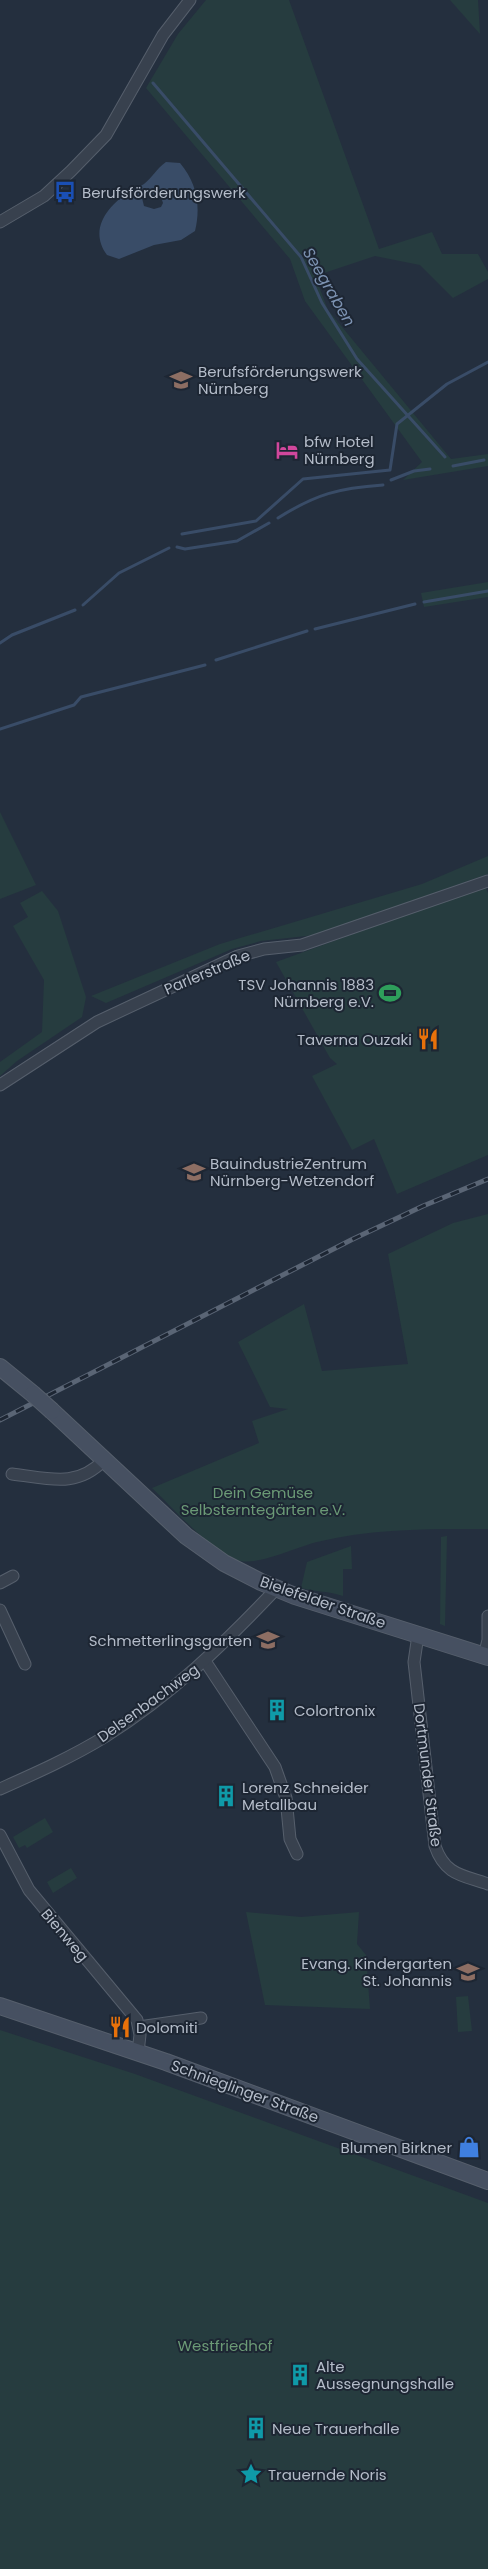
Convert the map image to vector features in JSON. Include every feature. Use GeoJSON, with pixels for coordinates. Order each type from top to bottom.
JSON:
{"type":"FeatureCollection","features":[{"type":"Feature","properties":{"kind":"street"},"geometry":{"type":"LineString","coordinates":[[0,222],[44,196],[72,171],[106,136],[164,35],[190,0]]}},
{"type":"Feature","properties":{"kind":"street","name":"Parlerstraße"},"geometry":{"type":"LineString","coordinates":[[0,1085],[97,1022],[238,956],[264,949],[302,944],[488,881]]}},
{"type":"Feature","properties":{"kind":"street","name":"Bielefelder Straße"},"geometry":{"type":"LineString","coordinates":[[0,1367],[34,1394],[199,1546],[247,1575],[276,1589],[486,1657]]}},
{"type":"Feature","properties":{"kind":"street"},"geometry":{"type":"LineString","coordinates":[[12,1474],[57,1480],[77,1478],[92,1472],[104,1460]]}},
{"type":"Feature","properties":{"kind":"street"},"geometry":{"type":"LineString","coordinates":[[0,1582],[13,1576]]}},
{"type":"Feature","properties":{"kind":"street","name":"Delsenbachweg"},"geometry":{"type":"LineString","coordinates":[[0,1789],[51,1766],[106,1736],[205,1661],[276,1589]]}},
{"type":"Feature","properties":{"kind":"street"},"geometry":{"type":"LineString","coordinates":[[0,1610],[25,1664]]}},
{"type":"Feature","properties":{"kind":"street"},"geometry":{"type":"LineString","coordinates":[[486,1657],[488,1616]]}},
{"type":"Feature","properties":{"kind":"street","name":"Dortmunder Straße"},"geometry":{"type":"LineString","coordinates":[[418,1635],[414,1662],[435,1846],[440,1861],[447,1869],[488,1884]]}},
{"type":"Feature","properties":{"kind":"street"},"geometry":{"type":"LineString","coordinates":[[205,1661],[275,1767],[286,1798],[290,1839],[296,1854]]}},
{"type":"Feature","properties":{"kind":"street","name":"Bienweg"},"geometry":{"type":"LineString","coordinates":[[0,1835],[29,1890],[132,2014],[139,2027]]}},
{"type":"Feature","properties":{"kind":"street","name":"Schnieglinger Straße"},"geometry":{"type":"LineString","coordinates":[[0,2006],[138,2052],[488,2181]]}},
{"type":"Feature","properties":{"kind":"street"},"geometry":{"type":"LineString","coordinates":[[138,2052],[139,2027],[201,2018]]}},
{"type":"Feature","properties":{"kind":"green space"},"geometry":{"type":"Polygon","coordinates":[[[206,0],[289,0],[379,249],[432,232],[442,254],[478,254],[488,272],[488,279],[453,298],[420,265],[375,256],[315,276],[328,310],[451,459],[488,454],[488,466],[403,480],[422,462],[305,301],[290,259],[146,88],[178,34],[206,0]]]}},
{"type":"Feature","properties":{"kind":"green space"},"geometry":{"type":"Polygon","coordinates":[[[450,0],[478,0],[480,34],[450,0]]]}},
{"type":"Feature","properties":{"kind":"green space"},"geometry":{"type":"Polygon","coordinates":[[[488,582],[488,597],[424,607],[421,593],[488,582]]]}},
{"type":"Feature","properties":{"kind":"green space"},"geometry":{"type":"Polygon","coordinates":[[[0,812],[36,885],[0,899],[0,812]]]}},
{"type":"Feature","properties":{"kind":"green space"},"geometry":{"type":"Polygon","coordinates":[[[488,856],[488,874],[315,935],[261,941],[232,949],[106,1003],[91,996],[220,944],[422,884],[488,856]]]}},
{"type":"Feature","properties":{"kind":"green space","name":"TSV Johannis 1883 Nürnberg e.V."},"geometry":{"type":"Polygon","coordinates":[[[485,886],[488,893],[488,1155],[397,1194],[374,1139],[352,1150],[312,1076],[337,1064],[330,1058],[276,962],[485,886]]]}},
{"type":"Feature","properties":{"kind":"green space"},"geometry":{"type":"Polygon","coordinates":[[[42,891],[58,911],[86,997],[82,1017],[17,1061],[0,1076],[0,1062],[42,1032],[44,980],[13,926],[28,917],[20,903],[42,891]]]}},
{"type":"Feature","properties":{"kind":"green space","name":"Dein Gemüse Selbsterntegärten e.V."},"geometry":{"type":"Polygon","coordinates":[[[488,1214],[488,1529],[402,1530],[360,1534],[317,1542],[265,1559],[255,1561],[236,1560],[204,1539],[152,1488],[259,1443],[252,1421],[288,1409],[270,1407],[238,1342],[304,1304],[322,1371],[408,1364],[388,1254],[453,1223],[488,1214]]]}},
{"type":"Feature","properties":{"kind":"green space"},"geometry":{"type":"Polygon","coordinates":[[[447,1536],[445,1626],[440,1624],[441,1537],[447,1536]]]}},
{"type":"Feature","properties":{"kind":"green space"},"geometry":{"type":"Polygon","coordinates":[[[351,1546],[352,1569],[343,1569],[343,1596],[301,1588],[307,1562],[351,1546]]]}},
{"type":"Feature","properties":{"kind":"green space"},"geometry":{"type":"Polygon","coordinates":[[[45,1818],[53,1832],[27,1848],[25,1845],[19,1848],[13,1837],[45,1818]]]}},
{"type":"Feature","properties":{"kind":"green space"},"geometry":{"type":"Polygon","coordinates":[[[71,1868],[77,1878],[53,1893],[47,1882],[71,1868]]]}},
{"type":"Feature","properties":{"kind":"green space"},"geometry":{"type":"Polygon","coordinates":[[[246,1912],[301,1917],[359,1912],[357,1944],[366,1955],[370,2009],[265,2005],[246,1912]]]}},
{"type":"Feature","properties":{"kind":"green space"},"geometry":{"type":"Polygon","coordinates":[[[468,1996],[472,2031],[458,2032],[456,1997],[468,1996]]]}},
{"type":"Feature","properties":{"kind":"green space","name":"Westfriedhof"},"geometry":{"type":"Polygon","coordinates":[[[0,2030],[135,2074],[488,2203],[488,2569],[0,2569],[0,2030]]]}},
{"type":"Feature","properties":{"kind":"water"},"geometry":{"type":"Polygon","coordinates":[[[166,162],[180,163],[194,187],[198,213],[195,231],[181,240],[154,245],[119,259],[107,255],[99,236],[103,219],[114,204],[130,191],[144,184],[166,162]],[[150,193],[142,198],[144,206],[154,209],[161,207],[163,203],[161,197],[150,193]]]}},
{"type":"Feature","properties":{"kind":"waterway","name":"Seegraben"},"geometry":{"type":"LineString","coordinates":[[153,83],[301,257],[322,303],[357,359],[445,457]]}},
{"type":"Feature","properties":{"kind":"waterway"},"geometry":{"type":"LineString","coordinates":[[182,534],[256,521],[303,479],[390,470],[397,424],[447,384],[488,362]]}},
{"type":"Feature","properties":{"kind":"waterway"},"geometry":{"type":"LineString","coordinates":[[453,466],[484,460]]}},
{"type":"Feature","properties":{"kind":"waterway"},"geometry":{"type":"LineString","coordinates":[[391,480],[414,471],[430,469]]}},
{"type":"Feature","properties":{"kind":"waterway"},"geometry":{"type":"LineString","coordinates":[[278,518],[304,503],[340,490],[383,485]]}},
{"type":"Feature","properties":{"kind":"waterway"},"geometry":{"type":"LineString","coordinates":[[177,547],[185,549],[237,541],[269,523]]}},
{"type":"Feature","properties":{"kind":"waterway"},"geometry":{"type":"LineString","coordinates":[[83,605],[119,573],[169,548]]}},
{"type":"Feature","properties":{"kind":"waterway"},"geometry":{"type":"LineString","coordinates":[[424,602],[488,591]]}},
{"type":"Feature","properties":{"kind":"waterway"},"geometry":{"type":"LineString","coordinates":[[315,629],[415,604]]}},
{"type":"Feature","properties":{"kind":"waterway"},"geometry":{"type":"LineString","coordinates":[[0,643],[12,635],[75,610]]}},
{"type":"Feature","properties":{"kind":"waterway"},"geometry":{"type":"LineString","coordinates":[[216,660],[307,631]]}},
{"type":"Feature","properties":{"kind":"waterway"},"geometry":{"type":"LineString","coordinates":[[0,729],[74,705],[81,697],[205,665]]}},
{"type":"Feature","properties":{"kind":"railway"},"geometry":{"type":"LineString","coordinates":[[0,1420],[351,1240],[423,1206],[488,1179]]}},
{"type":"Feature","properties":{"kind":"place","name":"Berufsförderungswerk"},"geometry":{"type":"Point","coordinates":[65,192]}},
{"type":"Feature","properties":{"kind":"place","name":"Berufsförderungswerk Nürnberg"},"geometry":{"type":"Point","coordinates":[181,380]}},
{"type":"Feature","properties":{"kind":"place","name":"bfw Hotel Nürnberg"},"geometry":{"type":"Point","coordinates":[287,450]}},
{"type":"Feature","properties":{"kind":"place","name":"TSV Johannis 1883 Nürnberg e.V."},"geometry":{"type":"Point","coordinates":[390,993]}},
{"type":"Feature","properties":{"kind":"place","name":"Taverna Ouzaki"},"geometry":{"type":"Point","coordinates":[428,1039]}},
{"type":"Feature","properties":{"kind":"place","name":"BauindustrieZentrum Nürnberg-Wetzendorf"},"geometry":{"type":"Point","coordinates":[194,1172]}},
{"type":"Feature","properties":{"kind":"place","name":"Schmetterlingsgarten"},"geometry":{"type":"Point","coordinates":[268,1640]}},
{"type":"Feature","properties":{"kind":"place","name":"Colortronix"},"geometry":{"type":"Point","coordinates":[277,1710]}},
{"type":"Feature","properties":{"kind":"place","name":"Lorenz Schneider Metallbau"},"geometry":{"type":"Point","coordinates":[226,1796]}},
{"type":"Feature","properties":{"kind":"place","name":"Evang. Kindergarten St. Johannis"},"geometry":{"type":"Point","coordinates":[468,1972]}},
{"type":"Feature","properties":{"kind":"place","name":"Dolomiti"},"geometry":{"type":"Point","coordinates":[120,2027]}},
{"type":"Feature","properties":{"kind":"place","name":"Blumen Birkner"},"geometry":{"type":"Point","coordinates":[469,2147]}},
{"type":"Feature","properties":{"kind":"place","name":"Alte Aussegnungshalle"},"geometry":{"type":"Point","coordinates":[300,2375]}},
{"type":"Feature","properties":{"kind":"place","name":"Neue Trauerhalle"},"geometry":{"type":"Point","coordinates":[256,2428]}},
{"type":"Feature","properties":{"kind":"place","name":"Trauernde Noris"},"geometry":{"type":"Point","coordinates":[251,2474]}}]}
